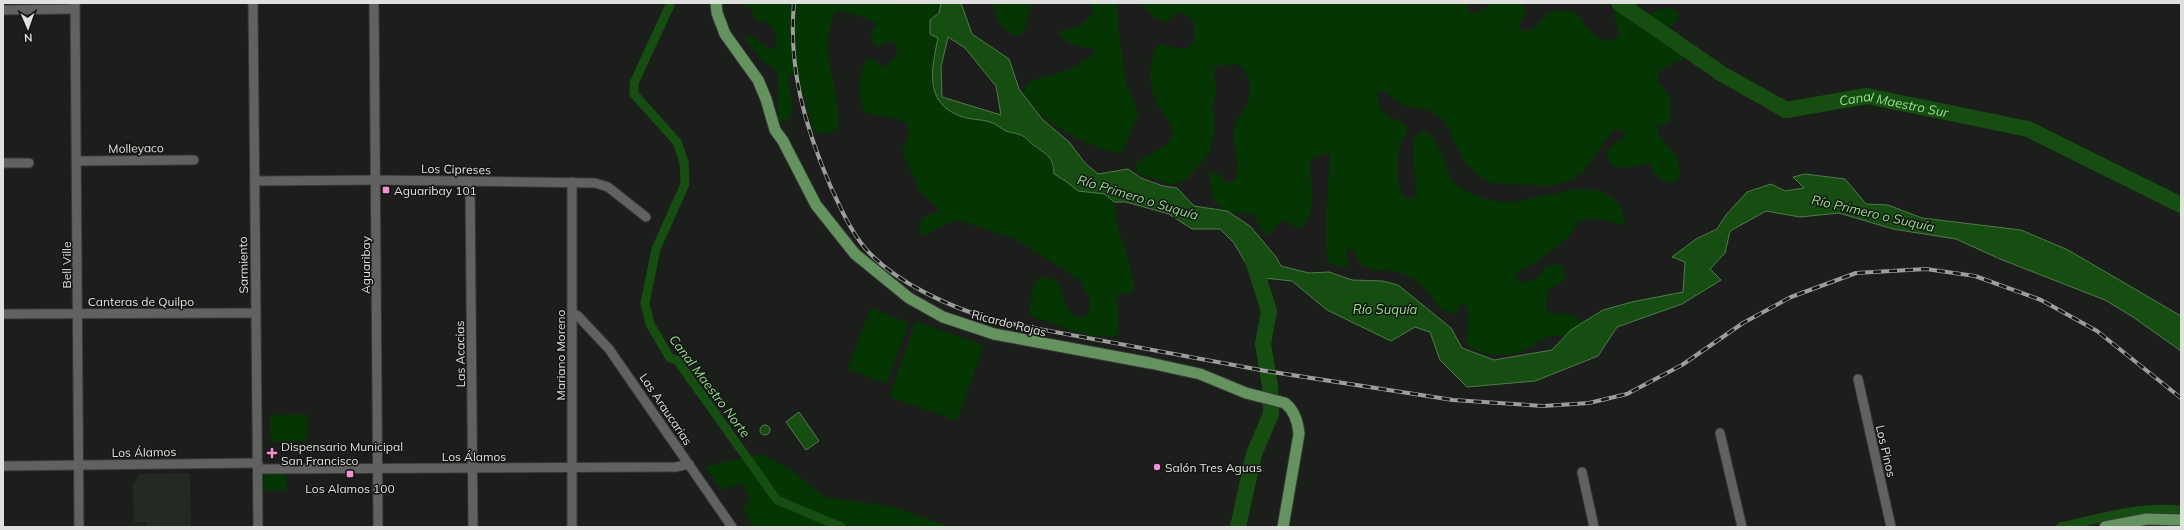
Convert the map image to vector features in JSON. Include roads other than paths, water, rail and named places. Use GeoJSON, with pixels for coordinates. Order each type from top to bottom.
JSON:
{"type":"FeatureCollection","features":[{"type":"Feature","properties":{"kind":"main road","name":"Ricardo Rojas"},"geometry":{"type":"LineString","coordinates":[[716,3],[717,13],[725,34],[758,80],[766,99],[775,130],[783,141],[816,205],[855,254],[909,298],[943,316],[994,334],[1195,372],[1256,397],[1285,403],[1295,415],[1299,434],[1283,527]]}},
{"type":"Feature","properties":{"kind":"main road"},"geometry":{"type":"LineString","coordinates":[[2105,527],[2147,519],[2181,520]]}},
{"type":"Feature","properties":{"kind":"street","name":"Sarmiento"},"geometry":{"type":"LineString","coordinates":[[253,3],[258,527]]}},
{"type":"Feature","properties":{"kind":"street","name":"Aguaribay"},"geometry":{"type":"LineString","coordinates":[[374,3],[378,527]]}},
{"type":"Feature","properties":{"kind":"street"},"geometry":{"type":"LineString","coordinates":[[3,10],[75,6]]}},
{"type":"Feature","properties":{"kind":"street","name":"Bell Ville"},"geometry":{"type":"LineString","coordinates":[[75,6],[78,161],[79,527]]}},
{"type":"Feature","properties":{"kind":"street","name":"Molleyaco"},"geometry":{"type":"LineString","coordinates":[[78,161],[194,160]]}},
{"type":"Feature","properties":{"kind":"street"},"geometry":{"type":"LineString","coordinates":[[3,163],[29,163]]}},
{"type":"Feature","properties":{"kind":"street","name":"Los Cipreses"},"geometry":{"type":"LineString","coordinates":[[254,181],[376,180],[572,182],[601,184],[646,217]]}},
{"type":"Feature","properties":{"kind":"street","name":"Las Acacias"},"geometry":{"type":"LineString","coordinates":[[470,181],[473,527]]}},
{"type":"Feature","properties":{"kind":"street","name":"Mariano Moreno"},"geometry":{"type":"LineString","coordinates":[[572,182],[572,527]]}},
{"type":"Feature","properties":{"kind":"street","name":"Canteras de Quilpo"},"geometry":{"type":"LineString","coordinates":[[3,314],[256,313]]}},
{"type":"Feature","properties":{"kind":"street","name":"Las Araucarias"},"geometry":{"type":"LineString","coordinates":[[572,313],[578,316],[610,349],[732,527]]}},
{"type":"Feature","properties":{"kind":"street","name":"Los Pinos"},"geometry":{"type":"LineString","coordinates":[[1858,379],[1891,527]]}},
{"type":"Feature","properties":{"kind":"street"},"geometry":{"type":"LineString","coordinates":[[1720,433],[1742,527]]}},
{"type":"Feature","properties":{"kind":"street","name":"Los Álamos"},"geometry":{"type":"LineString","coordinates":[[3,466],[258,466],[572,469],[676,467],[689,464]]}},
{"type":"Feature","properties":{"kind":"street"},"geometry":{"type":"LineString","coordinates":[[1582,472],[1594,527]]}},
{"type":"Feature","properties":{"kind":"water","name":"Río Suquía"},"geometry":{"type":"Polygon","coordinates":[[[941,3],[961,3],[972,34],[1009,59],[1019,89],[1042,119],[1069,142],[1085,163],[1098,174],[1128,169],[1141,178],[1163,186],[1177,188],[1194,206],[1227,211],[1250,226],[1276,257],[1281,266],[1309,273],[1329,272],[1352,280],[1383,281],[1398,285],[1451,328],[1462,348],[1494,360],[1552,350],[1571,330],[1603,310],[1632,302],[1683,292],[1685,262],[1672,257],[1696,239],[1717,229],[1726,215],[1747,192],[1771,184],[1785,191],[1804,188],[1793,177],[1805,174],[1845,179],[1866,204],[1888,205],[1922,218],[2021,230],[2068,250],[2181,316],[2181,351],[2133,317],[2105,300],[2000,259],[1956,239],[1893,229],[1839,213],[1800,217],[1766,211],[1730,231],[1725,253],[1710,269],[1721,280],[1682,304],[1617,327],[1598,356],[1535,381],[1467,387],[1440,360],[1430,332],[1415,327],[1391,341],[1327,310],[1292,281],[1254,277],[1234,243],[1220,229],[1192,229],[1169,214],[1126,202],[1114,202],[1105,194],[1078,191],[1054,174],[1049,157],[1023,136],[1006,131],[990,122],[960,116],[948,110],[940,102],[935,93],[933,83],[934,61],[938,38],[930,34],[930,20],[939,13],[941,3]],[[948,37],[941,67],[942,97],[1001,115],[996,86],[965,48],[948,37]]]}},
{"type":"Feature","properties":{"kind":"water"},"geometry":{"type":"Polygon","coordinates":[[[799,412],[819,441],[806,450],[786,422],[799,412]]]}},
{"type":"Feature","properties":{"kind":"water"},"geometry":{"type":"Polygon","coordinates":[[[765,425],[770,430],[765,435],[760,430],[765,425]]]}},
{"type":"Feature","properties":{"kind":"waterway","name":"Canal Maestro Norte"},"geometry":{"type":"LineString","coordinates":[[671,3],[634,83],[634,94],[677,142],[684,162],[685,184],[656,249],[645,303],[650,324],[670,358],[677,360],[777,500],[841,527]]}},
{"type":"Feature","properties":{"kind":"waterway","name":"Canal Maestro Sur"},"geometry":{"type":"LineString","coordinates":[[1619,3],[1722,74],[1786,110],[1867,96],[2028,129],[2181,205]]}},
{"type":"Feature","properties":{"kind":"waterway"},"geometry":{"type":"LineString","coordinates":[[1238,527],[1254,454],[1271,414],[1270,386],[1263,344],[1269,311],[1252,257]]}},
{"type":"Feature","properties":{"kind":"waterway","name":"Canal Maestro Norte"},"geometry":{"type":"LineString","coordinates":[[2061,527],[2136,511],[2166,509],[2181,510]]}},
{"type":"Feature","properties":{"kind":"railway"},"geometry":{"type":"LineString","coordinates":[[794,3],[793,27],[796,73],[806,119],[830,185],[855,234],[865,248],[892,273],[944,302],[996,321],[1266,371],[1453,400],[1543,406],[1589,403],[1627,394],[1682,365],[1743,323],[1791,297],[1856,273],[1926,269],[1975,276],[2041,300],[2097,331],[2181,398]]}},
{"type":"Feature","properties":{"kind":"place","name":"Aguaribay 101"},"geometry":{"type":"Point","coordinates":[386,190]}},
{"type":"Feature","properties":{"kind":"place","name":"Dispensario Municipal San Francisco"},"geometry":{"type":"Point","coordinates":[272,453]}},
{"type":"Feature","properties":{"kind":"place","name":"Salón Tres Aguas"},"geometry":{"type":"Point","coordinates":[1157,467]}},
{"type":"Feature","properties":{"kind":"place","name":"Los Alamos 100"},"geometry":{"type":"Point","coordinates":[350,474]}},
{"type":"Feature","properties":{"kind":"water label","name":"Río Primero o Suquía"},"geometry":{"type":"Point","coordinates":[1138,197]}},
{"type":"Feature","properties":{"kind":"water label","name":"Río Primero o Suquía"},"geometry":{"type":"Point","coordinates":[1873,213]}}]}
